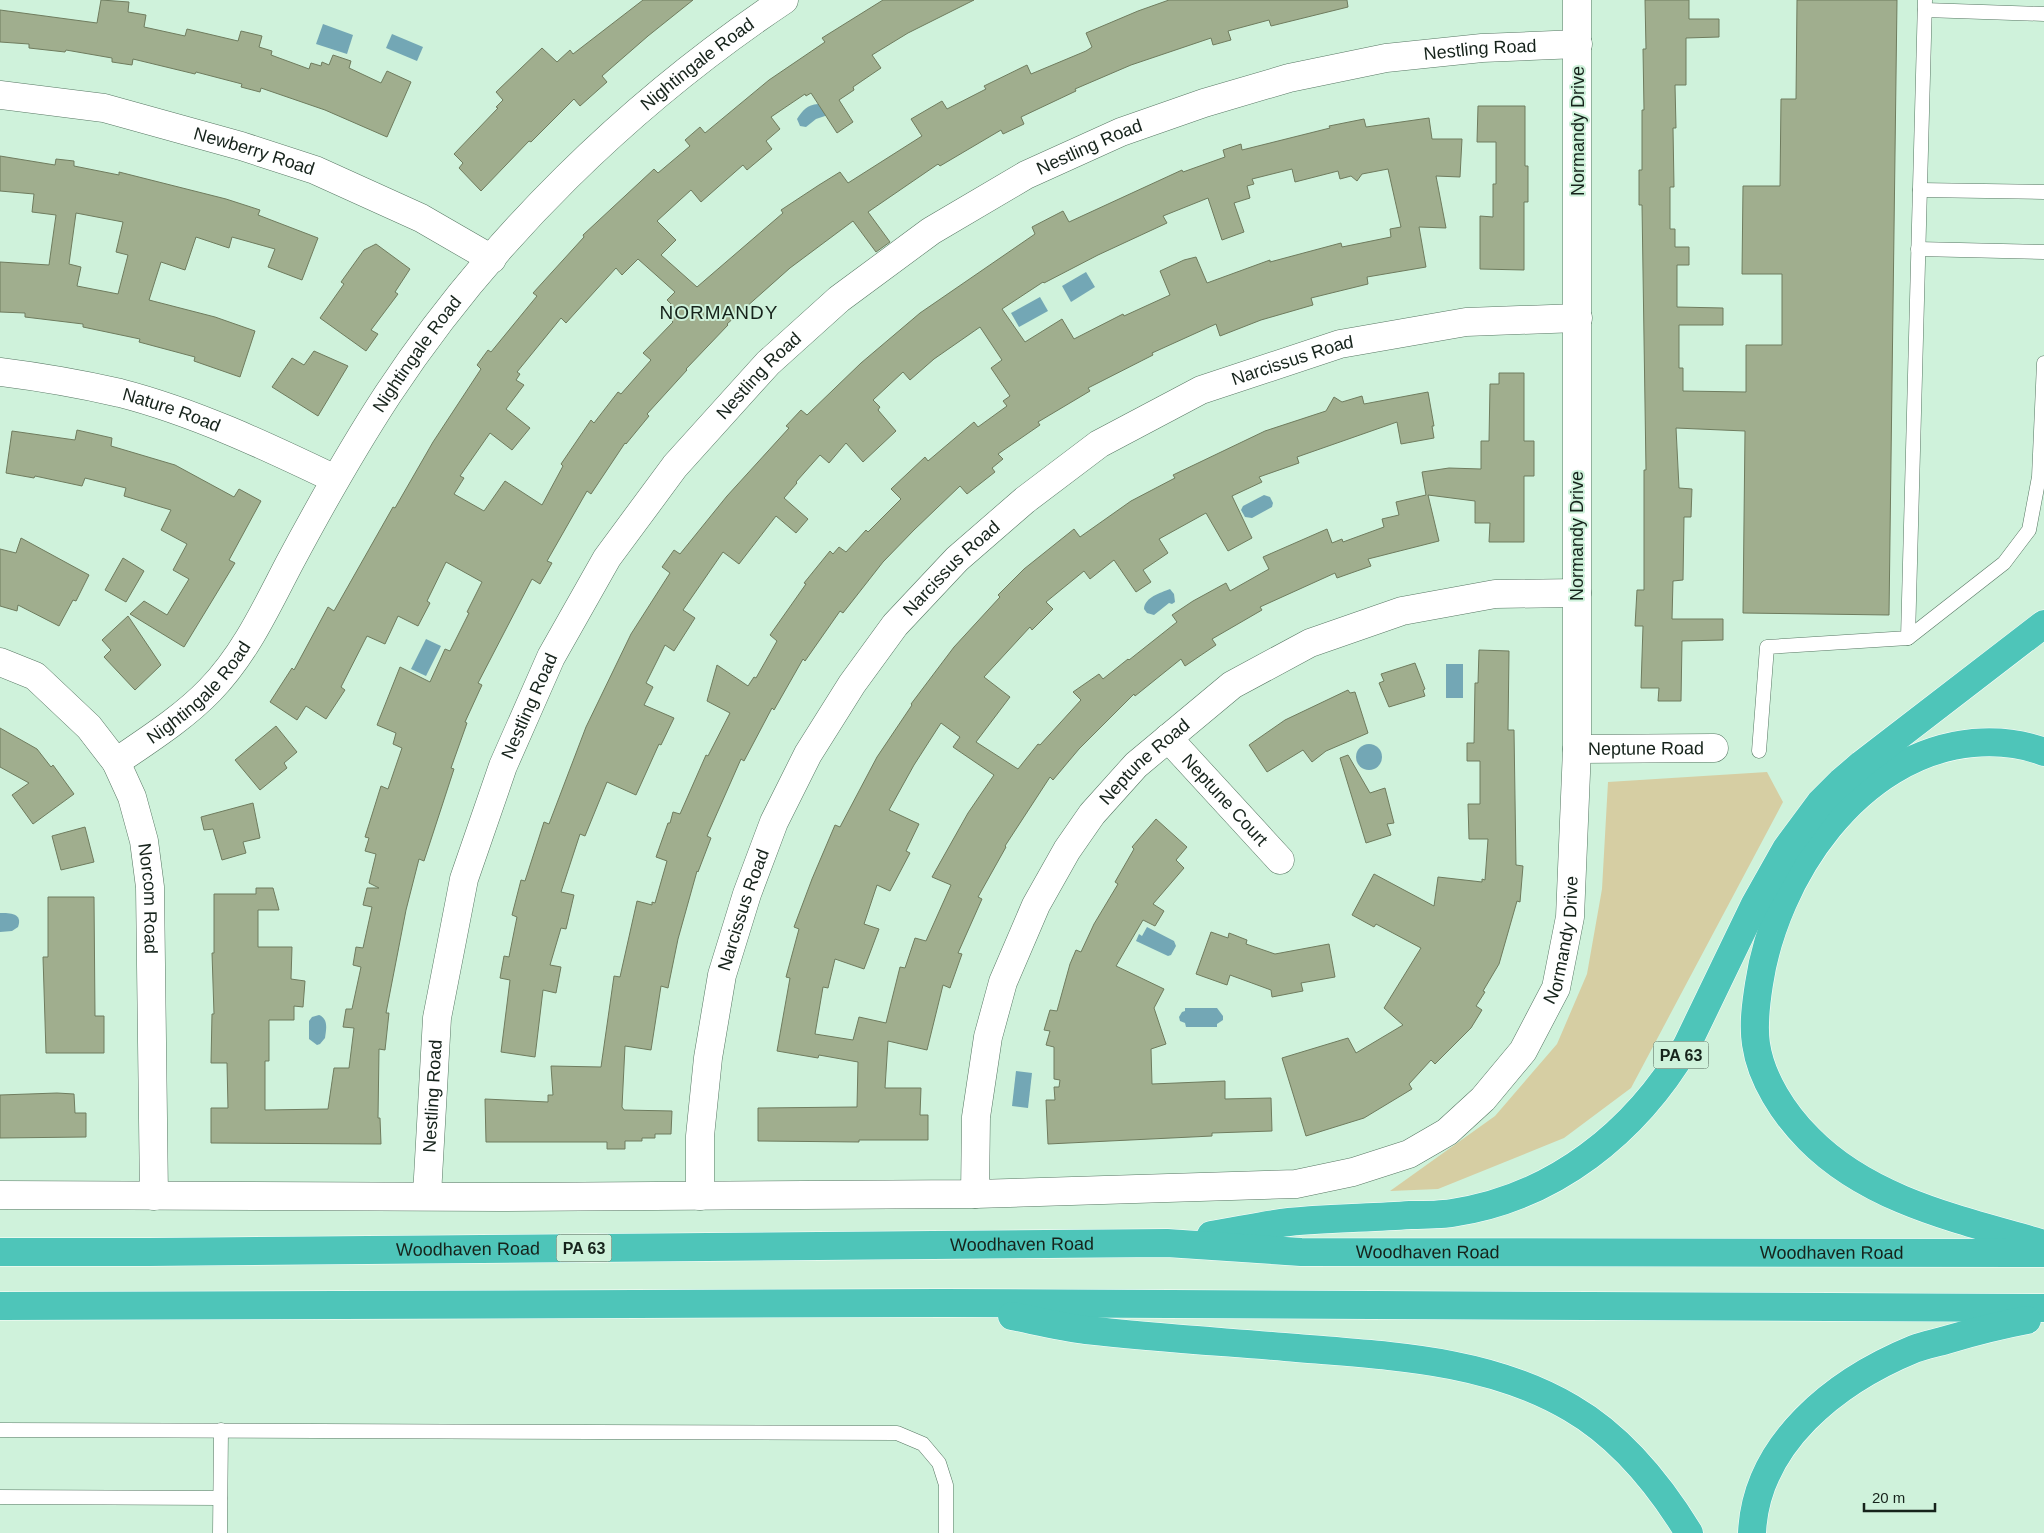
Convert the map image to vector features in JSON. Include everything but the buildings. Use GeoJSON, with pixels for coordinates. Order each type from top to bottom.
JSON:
{"type":"FeatureCollection","features":[{"type":"Feature","properties":{"kind":"highway","name":"PA 63"},"geometry":{"type":"LineString","coordinates":[[1167,1242],[1290,1222],[1451,1213],[1499,1203],[1531,1191],[1585,1159],[1612,1139],[1635,1116],[1673,1068],[1687,1045],[1770,875],[1802,824],[1820,803],[1862,764],[2044,624]]}},
{"type":"Feature","properties":{"kind":"highway"},"geometry":{"type":"LineString","coordinates":[[2044,752],[2030,746],[2000,742],[1961,744],[1937,749],[1915,757],[1894,768],[1856,798],[1837,818],[1810,854],[1777,913],[1761,970],[1755,1023],[1756,1043],[1760,1062],[1769,1083],[1794,1122],[1809,1140],[1827,1155],[1877,1188],[1908,1203],[2044,1244]]}},
{"type":"Feature","properties":{"kind":"highway","name":"Woodhaven Road"},"geometry":{"type":"LineString","coordinates":[[0,1252],[1167,1242],[1301,1252],[2044,1253]]}},
{"type":"Feature","properties":{"kind":"highway"},"geometry":{"type":"LineString","coordinates":[[0,1306],[942,1303],[2044,1308]]}},
{"type":"Feature","properties":{"kind":"highway"},"geometry":{"type":"LineString","coordinates":[[942,1303],[1084,1330],[1404,1357],[1473,1368],[1538,1391],[1571,1408],[1594,1423],[1617,1442],[1639,1465],[1660,1491],[1689,1533]]}},
{"type":"Feature","properties":{"kind":"highway"},"geometry":{"type":"LineString","coordinates":[[1752,1533],[1758,1499],[1766,1474],[1778,1451],[1794,1430],[1834,1394],[1872,1370],[1914,1349],[1988,1328],[2044,1316]]}},
{"type":"Feature","properties":{"kind":"street","name":"Nightingale Road"},"geometry":{"type":"LineString","coordinates":[[116,762],[166,727],[210,691],[244,649],[335,479],[399,378],[460,296],[545,198],[597,148],[738,31],[784,0]]}},
{"type":"Feature","properties":{"kind":"street","name":"Normandy Drive"},"geometry":{"type":"LineString","coordinates":[[975,1194],[1296,1184],[1353,1172],[1409,1154],[1448,1132],[1483,1099],[1523,1051],[1556,988],[1570,917],[1577,748],[1578,0]]}},
{"type":"Feature","properties":{"kind":"street","name":"Nestling Road"},"geometry":{"type":"LineString","coordinates":[[427,1195],[437,1018],[464,879],[503,766],[551,657],[607,558],[675,466],[768,363],[839,299],[931,231],[1026,176],[1121,132],[1204,103],[1289,78],[1386,58],[1482,48],[1578,44]]}},
{"type":"Feature","properties":{"kind":"street","name":"Newberry Road"},"geometry":{"type":"LineString","coordinates":[[0,96],[104,108],[241,146],[315,170],[422,218],[492,259]]}},
{"type":"Feature","properties":{"kind":"street","name":"Narcissus Road"},"geometry":{"type":"LineString","coordinates":[[700,1196],[700,1136],[708,1058],[722,976],[747,894],[774,822],[808,754],[852,684],[895,626],[957,559],[1025,500],[1099,444],[1200,390],[1340,344],[1466,322],[1578,318]]}},
{"type":"Feature","properties":{"kind":"street","name":"Nature Road"},"geometry":{"type":"LineString","coordinates":[[0,372],[50,379],[121,394],[180,412],[262,444],[335,479]]}},
{"type":"Feature","properties":{"kind":"street","name":"Neptune Road"},"geometry":{"type":"LineString","coordinates":[[975,1194],[976,1117],[988,1037],[1003,982],[1036,905],[1067,850],[1092,814],[1136,765],[1232,685],[1310,643],[1402,611],[1495,594],[1577,593]]}},
{"type":"Feature","properties":{"kind":"street","name":"Norcom Road"},"geometry":{"type":"LineString","coordinates":[[0,662],[35,676],[89,727],[116,762],[132,797],[144,841],[150,888],[154,1196]]}},
{"type":"Feature","properties":{"kind":"street","name":"Neptune Court"},"geometry":{"type":"LineString","coordinates":[[1168,738],[1280,860]]}},
{"type":"Feature","properties":{"kind":"street","name":"Neptune Road"},"geometry":{"type":"LineString","coordinates":[[1577,748],[1714,748]]}},
{"type":"Feature","properties":{"kind":"street"},"geometry":{"type":"LineString","coordinates":[[0,1195],[427,1195],[499,1197],[975,1194]]}},
{"type":"Feature","properties":{"kind":"lane"},"geometry":{"type":"LineString","coordinates":[[1908,638],[1925,5],[2044,14]]}},
{"type":"Feature","properties":{"kind":"lane"},"geometry":{"type":"LineString","coordinates":[[1920,190],[2044,192]]}},
{"type":"Feature","properties":{"kind":"lane"},"geometry":{"type":"LineString","coordinates":[[1918,249],[2044,252]]}},
{"type":"Feature","properties":{"kind":"lane"},"geometry":{"type":"LineString","coordinates":[[1759,751],[1767,647],[1908,638],[2004,563],[2029,530],[2039,477],[2044,363]]}},
{"type":"Feature","properties":{"kind":"lane"},"geometry":{"type":"LineString","coordinates":[[0,1430],[897,1433],[923,1444],[939,1463],[946,1485],[946,1533]]}},
{"type":"Feature","properties":{"kind":"lane"},"geometry":{"type":"LineString","coordinates":[[220,1533],[221,1430]]}},
{"type":"Feature","properties":{"kind":"lane"},"geometry":{"type":"LineString","coordinates":[[0,1497],[220,1498]]}},
{"type":"Feature","properties":{"kind":"shaded area"},"geometry":{"type":"Polygon","coordinates":[[[1767,772],[1783,802],[1631,1088],[1564,1138],[1438,1189],[1390,1191],[1495,1116],[1557,1044],[1587,974],[1602,889],[1608,782],[1767,772]]]}},
{"type":"Feature","properties":{"kind":"water"},"geometry":{"type":"Polygon","coordinates":[[[323,24],[353,35],[347,54],[316,44],[323,24]]]}},
{"type":"Feature","properties":{"kind":"water"},"geometry":{"type":"Polygon","coordinates":[[[392,34],[423,47],[417,61],[386,48],[392,34]]]}},
{"type":"Feature","properties":{"kind":"water"},"geometry":{"type":"Polygon","coordinates":[[[818,104],[828,115],[816,119],[806,127],[800,126],[797,119],[801,113],[808,107],[818,104]]]}},
{"type":"Feature","properties":{"kind":"water"},"geometry":{"type":"Polygon","coordinates":[[[1086,272],[1095,287],[1071,302],[1062,286],[1086,272]]]}},
{"type":"Feature","properties":{"kind":"water"},"geometry":{"type":"Polygon","coordinates":[[[1040,297],[1048,311],[1019,327],[1011,313],[1040,297]]]}},
{"type":"Feature","properties":{"kind":"water"},"geometry":{"type":"Polygon","coordinates":[[[1264,495],[1270,497],[1273,503],[1272,507],[1252,518],[1245,517],[1241,510],[1243,506],[1264,495]]]}},
{"type":"Feature","properties":{"kind":"water"},"geometry":{"type":"Polygon","coordinates":[[[1170,589],[1174,594],[1175,602],[1169,603],[1154,615],[1147,613],[1144,609],[1147,601],[1170,589]]]}},
{"type":"Feature","properties":{"kind":"water"},"geometry":{"type":"Polygon","coordinates":[[[426,639],[441,646],[426,676],[411,669],[426,639]]]}},
{"type":"Feature","properties":{"kind":"water"},"geometry":{"type":"Polygon","coordinates":[[[1446,664],[1463,664],[1463,698],[1446,698],[1446,664]]]}},
{"type":"Feature","properties":{"kind":"water"},"geometry":{"type":"Polygon","coordinates":[[[1369,744],[1378,748],[1382,757],[1378,766],[1369,770],[1360,766],[1356,757],[1360,748],[1369,744]]]}},
{"type":"Feature","properties":{"kind":"water"},"geometry":{"type":"Polygon","coordinates":[[[0,913],[17,916],[19,919],[18,927],[12,931],[0,932],[0,913]]]}},
{"type":"Feature","properties":{"kind":"water"},"geometry":{"type":"Polygon","coordinates":[[[1147,927],[1174,941],[1176,946],[1171,955],[1168,956],[1136,941],[1139,934],[1142,936],[1147,927]]]}},
{"type":"Feature","properties":{"kind":"water"},"geometry":{"type":"Polygon","coordinates":[[[1185,1008],[1217,1008],[1223,1016],[1223,1020],[1217,1024],[1217,1027],[1186,1027],[1179,1017],[1185,1011],[1185,1008]]]}},
{"type":"Feature","properties":{"kind":"water"},"geometry":{"type":"Polygon","coordinates":[[[319,1015],[326,1022],[326,1028],[325,1038],[317,1045],[309,1039],[309,1021],[312,1017],[319,1015]]]}},
{"type":"Feature","properties":{"kind":"water"},"geometry":{"type":"Polygon","coordinates":[[[1016,1071],[1032,1073],[1028,1108],[1012,1106],[1016,1071]]]}},
{"type":"Feature","properties":{"kind":"district","name":"NORMANDY"},"geometry":{"type":"Point","coordinates":[719,312]}}]}
